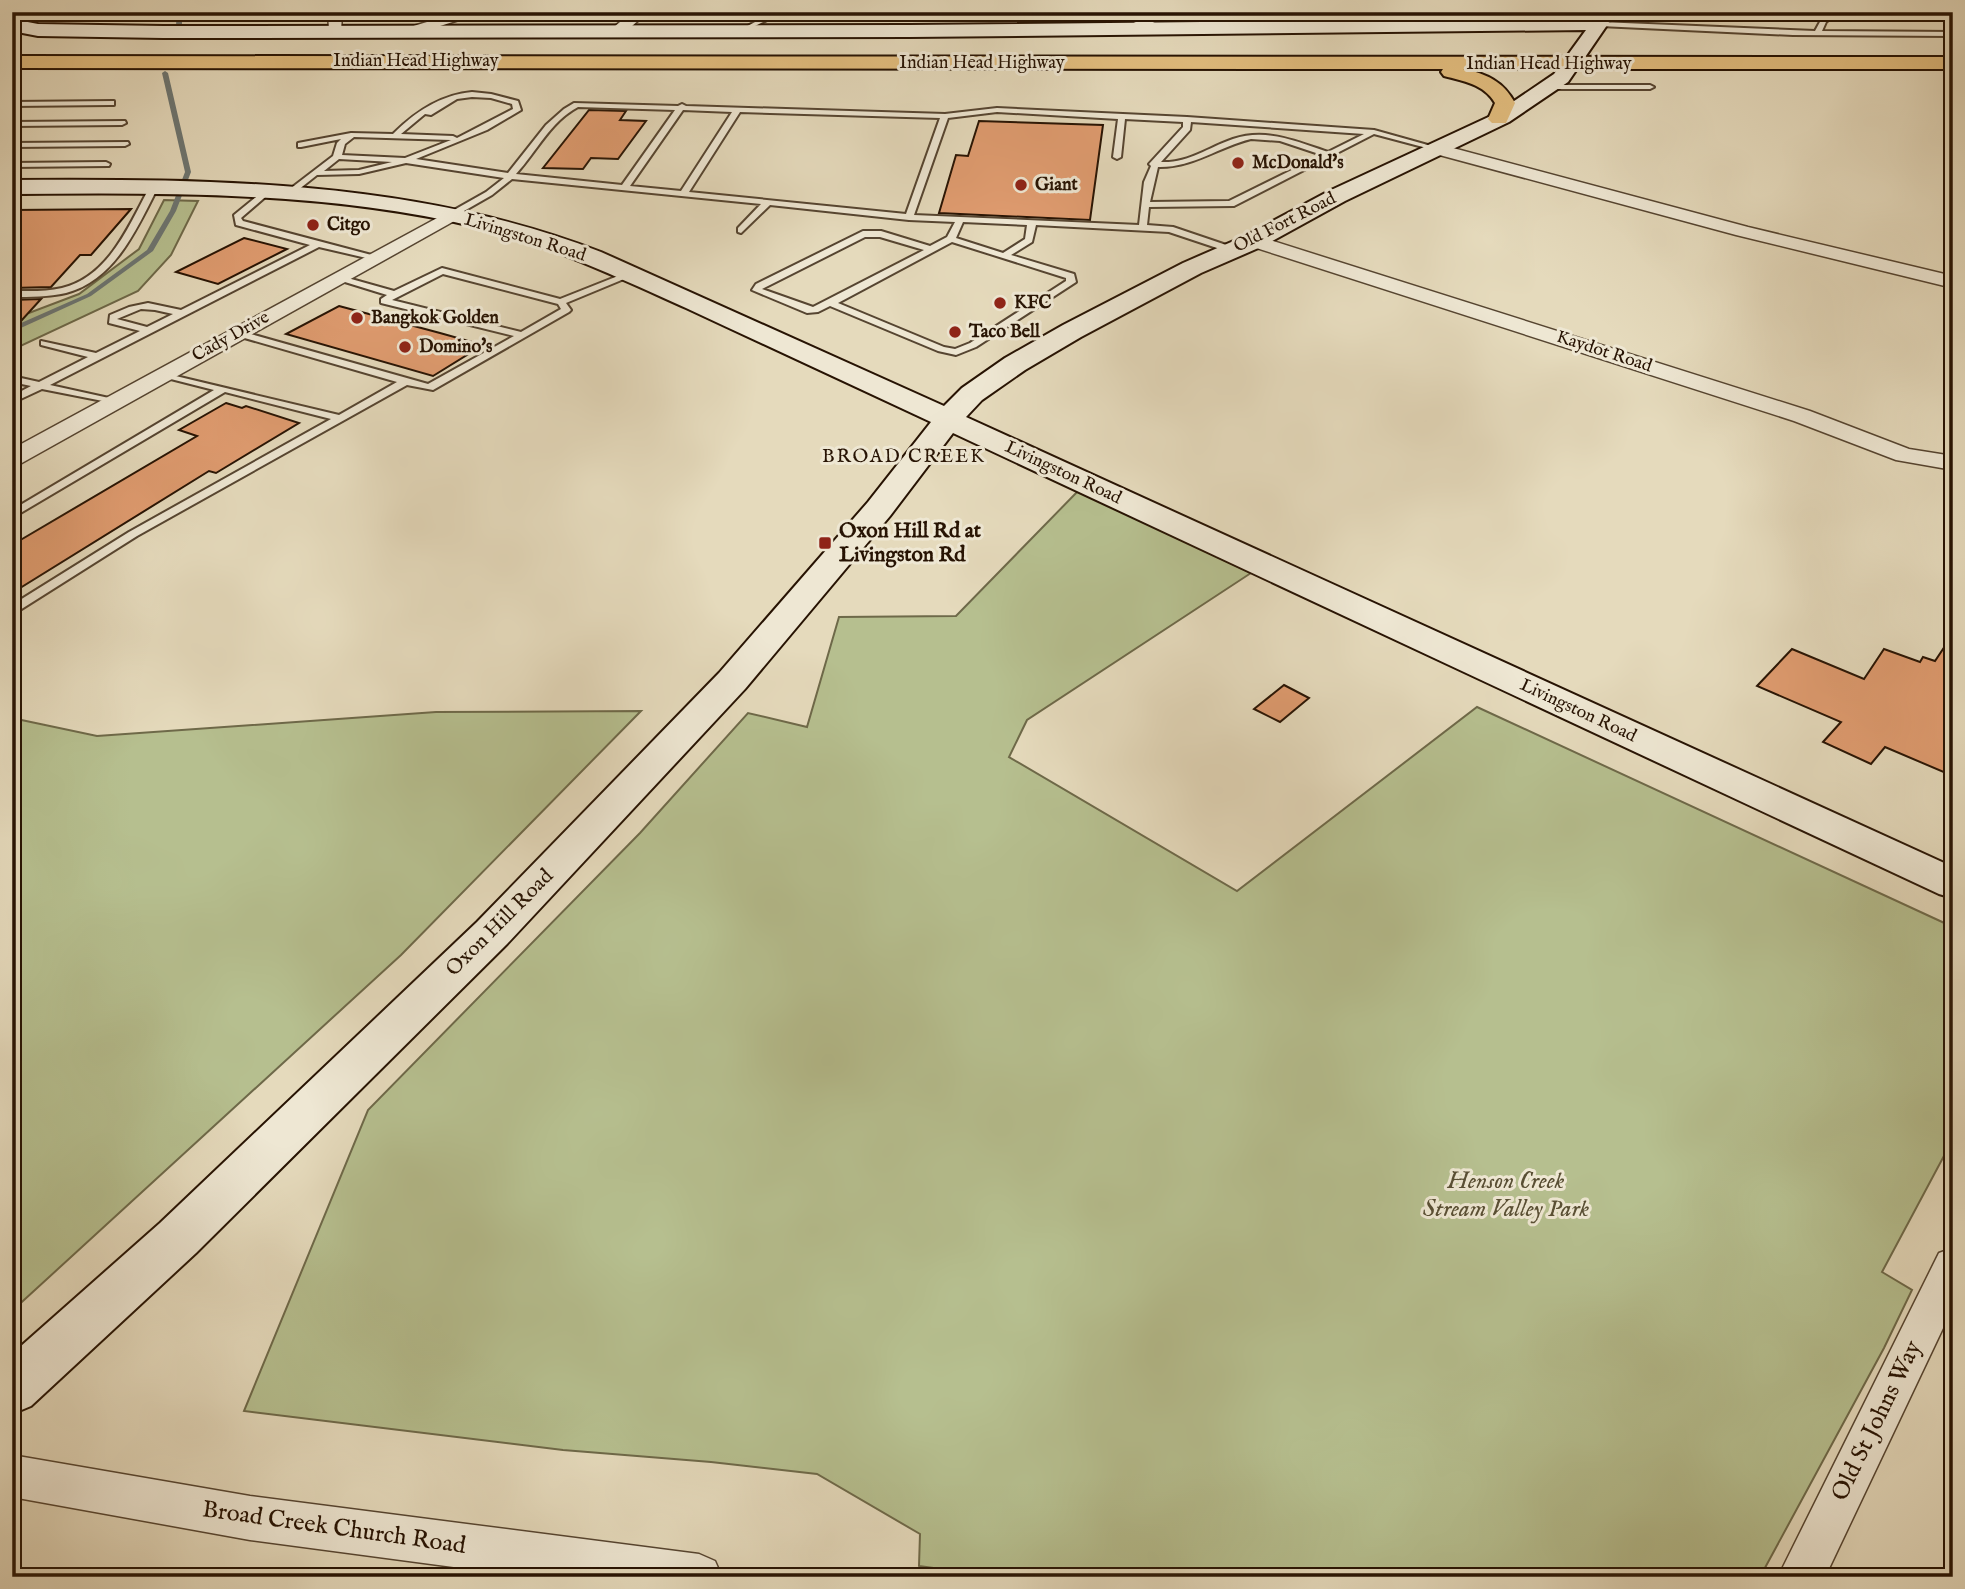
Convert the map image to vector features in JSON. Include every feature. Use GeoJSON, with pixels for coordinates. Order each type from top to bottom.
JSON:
{"type":"FeatureCollection","features":[{"type":"Feature","properties":{"kind":"highway","name":"Indian Head Highway"},"geometry":{"type":"LineString","coordinates":[[12,47],[1579,56],[1953,63]]}},
{"type":"Feature","properties":{"kind":"highway","name":"Indian Head Highway"},"geometry":{"type":"LineString","coordinates":[[12,62],[1320,63],[1953,48]]}},
{"type":"Feature","properties":{"kind":"highway"},"geometry":{"type":"LineString","coordinates":[[1320,63],[1430,69],[1473,78],[1496,88],[1503,97],[1505,103],[1499,119]]}},
{"type":"Feature","properties":{"kind":"main road"},"geometry":{"type":"LineString","coordinates":[[12,25],[38,30],[86,31],[336,21],[415,30],[743,30],[1156,27],[1603,18]]}},
{"type":"Feature","properties":{"kind":"main road","name":"Old Fort Road"},"geometry":{"type":"LineString","coordinates":[[948,419],[972,394],[1015,364],[1072,331],[1337,196],[1499,119],[1549,87],[1579,56],[1603,18]]}},
{"type":"Feature","properties":{"kind":"main road","name":"Livingston Road"},"geometry":{"type":"LineString","coordinates":[[12,187],[158,185],[279,192],[388,203],[551,242],[631,274],[948,419],[1953,884]]}},
{"type":"Feature","properties":{"kind":"main road","name":"Oxon Hill Road"},"geometry":{"type":"LineString","coordinates":[[12,1389],[178,1238],[492,933],[732,681],[879,509],[948,419]]}},
{"type":"Feature","properties":{"kind":"street"},"geometry":{"type":"LineString","coordinates":[[619,30],[641,12]]}},
{"type":"Feature","properties":{"kind":"street"},"geometry":{"type":"LineString","coordinates":[[415,30],[465,14]]}},
{"type":"Feature","properties":{"kind":"street"},"geometry":{"type":"LineString","coordinates":[[1132,14],[1156,27]]}},
{"type":"Feature","properties":{"kind":"street"},"geometry":{"type":"LineString","coordinates":[[1438,149],[1743,231],[1953,282]]}},
{"type":"Feature","properties":{"kind":"street","name":"Cady Drive"},"geometry":{"type":"LineString","coordinates":[[12,459],[450,216]]}},
{"type":"Feature","properties":{"kind":"street","name":"Kaydot Road"},"geometry":{"type":"LineString","coordinates":[[1243,245],[1802,416],[1904,455],[1953,463]]}},
{"type":"Feature","properties":{"kind":"street","name":"Old St Johns Way"},"geometry":{"type":"LineString","coordinates":[[1801,1577],[1953,1265]]}},
{"type":"Feature","properties":{"kind":"street","name":"Broad Creek Church Road"},"geometry":{"type":"LineString","coordinates":[[12,1476],[250,1518],[698,1577]]}},
{"type":"Feature","properties":{"kind":"lane"},"geometry":{"type":"LineString","coordinates":[[743,30],[780,12]]}},
{"type":"Feature","properties":{"kind":"lane"},"geometry":{"type":"LineString","coordinates":[[1818,33],[1824,21],[1835,12]]}},
{"type":"Feature","properties":{"kind":"lane"},"geometry":{"type":"LineString","coordinates":[[1603,18],[1818,33],[1953,34]]}},
{"type":"Feature","properties":{"kind":"lane"},"geometry":{"type":"LineString","coordinates":[[1549,87],[1650,87]]}},
{"type":"Feature","properties":{"kind":"lane"},"geometry":{"type":"LineString","coordinates":[[315,173],[358,172],[405,160],[517,110],[515,103],[488,96],[462,95],[426,108],[395,136]]}},
{"type":"Feature","properties":{"kind":"lane"},"geometry":{"type":"LineString","coordinates":[[433,114],[448,99]]}},
{"type":"Feature","properties":{"kind":"lane"},"geometry":{"type":"LineString","coordinates":[[12,104],[111,103]]}},
{"type":"Feature","properties":{"kind":"lane"},"geometry":{"type":"LineString","coordinates":[[450,216],[495,190],[510,176],[562,111],[577,105],[597,103],[945,116],[997,110],[1187,119],[1374,132],[1438,149]]}},
{"type":"Feature","properties":{"kind":"lane"},"geometry":{"type":"LineString","coordinates":[[626,186],[681,106]]}},
{"type":"Feature","properties":{"kind":"lane"},"geometry":{"type":"LineString","coordinates":[[685,192],[738,109]]}},
{"type":"Feature","properties":{"kind":"lane"},"geometry":{"type":"LineString","coordinates":[[909,217],[945,116]]}},
{"type":"Feature","properties":{"kind":"lane"},"geometry":{"type":"LineString","coordinates":[[1117,157],[1122,116]]}},
{"type":"Feature","properties":{"kind":"lane"},"geometry":{"type":"LineString","coordinates":[[1143,227],[1148,178],[1153,164],[1167,146],[1188,128],[1187,119]]}},
{"type":"Feature","properties":{"kind":"lane"},"geometry":{"type":"LineString","coordinates":[[12,124],[122,123]]}},
{"type":"Feature","properties":{"kind":"lane"},"geometry":{"type":"LineString","coordinates":[[410,136],[422,124]]}},
{"type":"Feature","properties":{"kind":"lane"},"geometry":{"type":"LineString","coordinates":[[1145,205],[1231,204],[1374,132]]}},
{"type":"Feature","properties":{"kind":"lane"},"geometry":{"type":"LineString","coordinates":[[301,145],[352,135],[457,139]]}},
{"type":"Feature","properties":{"kind":"lane"},"geometry":{"type":"LineString","coordinates":[[352,135],[341,143],[337,157],[315,173],[237,217],[239,223],[375,257]]}},
{"type":"Feature","properties":{"kind":"lane"},"geometry":{"type":"LineString","coordinates":[[1153,164],[1188,164],[1254,136],[1271,137],[1331,155]]}},
{"type":"Feature","properties":{"kind":"lane"},"geometry":{"type":"LineString","coordinates":[[12,145],[125,144]]}},
{"type":"Feature","properties":{"kind":"lane"},"geometry":{"type":"LineString","coordinates":[[337,157],[405,160],[510,176],[909,217],[1170,229],[1243,245]]}},
{"type":"Feature","properties":{"kind":"lane"},"geometry":{"type":"LineString","coordinates":[[12,165],[106,164]]}},
{"type":"Feature","properties":{"kind":"lane"},"geometry":{"type":"LineString","coordinates":[[12,294],[70,289],[86,280],[118,253],[158,185]]}},
{"type":"Feature","properties":{"kind":"lane"},"geometry":{"type":"LineString","coordinates":[[741,230],[769,201]]}},
{"type":"Feature","properties":{"kind":"lane"},"geometry":{"type":"LineString","coordinates":[[933,250],[881,234],[863,234],[759,286],[757,290],[807,310],[815,310],[933,250],[951,239],[960,220]]}},
{"type":"Feature","properties":{"kind":"lane"},"geometry":{"type":"LineString","coordinates":[[1004,256],[1029,240],[1032,223]]}},
{"type":"Feature","properties":{"kind":"lane"},"geometry":{"type":"LineString","coordinates":[[830,303],[941,349],[956,352],[972,345],[1071,282],[1071,276],[951,239]]}},
{"type":"Feature","properties":{"kind":"lane"},"geometry":{"type":"LineString","coordinates":[[12,400],[318,244]]}},
{"type":"Feature","properties":{"kind":"lane"},"geometry":{"type":"LineString","coordinates":[[523,335],[384,301],[442,271],[561,302],[631,274]]}},
{"type":"Feature","properties":{"kind":"lane"},"geometry":{"type":"LineString","coordinates":[[337,278],[395,294]]}},
{"type":"Feature","properties":{"kind":"lane"},"geometry":{"type":"LineString","coordinates":[[237,333],[429,388],[566,310],[561,302]]}},
{"type":"Feature","properties":{"kind":"lane"},"geometry":{"type":"LineString","coordinates":[[149,331],[112,321],[113,317],[138,305],[148,304],[183,314]]}},
{"type":"Feature","properties":{"kind":"lane"},"geometry":{"type":"LineString","coordinates":[[44,344],[97,357]]}},
{"type":"Feature","properties":{"kind":"lane"},"geometry":{"type":"LineString","coordinates":[[163,374],[340,418]]}},
{"type":"Feature","properties":{"kind":"lane"},"geometry":{"type":"LineString","coordinates":[[12,379],[114,402]]}},
{"type":"Feature","properties":{"kind":"lane"},"geometry":{"type":"LineString","coordinates":[[12,611],[133,534],[406,381]]}},
{"type":"Feature","properties":{"kind":"lane"},"geometry":{"type":"LineString","coordinates":[[12,515],[223,389]]}},
{"type":"Feature","properties":{"kind":"green space"},"geometry":{"type":"Polygon","coordinates":[[[164,200],[198,201],[171,255],[138,291],[12,350],[12,311],[29,313],[79,294],[139,249],[164,200]]]}},
{"type":"Feature","properties":{"kind":"green space","name":"Henson Creek Stream Valley Park"},"geometry":{"type":"Polygon","coordinates":[[[1079,490],[1251,573],[1027,720],[1009,757],[1237,891],[1477,707],[1953,927],[1953,1139],[1882,1272],[1912,1290],[1884,1348],[1760,1577],[999,1577],[919,1566],[920,1534],[817,1474],[563,1450],[244,1411],[368,1110],[640,833],[748,713],[807,727],[839,617],[956,616],[1079,490]]]}},
{"type":"Feature","properties":{"kind":"green space"},"geometry":{"type":"Polygon","coordinates":[[[641,711],[401,955],[12,1311],[12,718],[97,736],[436,712],[641,711]]]}},
{"type":"Feature","properties":{"kind":"building"},"geometry":{"type":"Polygon","coordinates":[[[589,110],[626,111],[620,120],[646,121],[618,159],[591,158],[583,169],[543,168],[589,110]]]}},
{"type":"Feature","properties":{"kind":"building","name":"Giant"},"geometry":{"type":"Polygon","coordinates":[[[979,121],[1103,125],[1090,220],[939,213],[956,155],[968,156],[979,121]]]}},
{"type":"Feature","properties":{"kind":"building"},"geometry":{"type":"Polygon","coordinates":[[[131,209],[91,255],[80,255],[51,287],[12,288],[12,210],[131,209]]]}},
{"type":"Feature","properties":{"kind":"building"},"geometry":{"type":"Polygon","coordinates":[[[244,238],[287,249],[218,284],[176,272],[244,238]]]}},
{"type":"Feature","properties":{"kind":"building"},"geometry":{"type":"Polygon","coordinates":[[[41,299],[12,331],[12,300],[41,299]]]}},
{"type":"Feature","properties":{"kind":"building"},"geometry":{"type":"Polygon","coordinates":[[[339,306],[483,345],[433,376],[286,334],[339,306]]]}},
{"type":"Feature","properties":{"kind":"building"},"geometry":{"type":"Polygon","coordinates":[[[226,403],[242,408],[246,406],[299,423],[216,473],[209,471],[12,593],[12,545],[197,436],[179,430],[226,403]]]}},
{"type":"Feature","properties":{"kind":"building"},"geometry":{"type":"Polygon","coordinates":[[[1953,634],[1953,776],[1885,747],[1871,764],[1823,742],[1841,722],[1757,686],[1792,649],[1864,679],[1884,649],[1920,662],[1923,657],[1935,661],[1953,634]]]}},
{"type":"Feature","properties":{"kind":"building"},"geometry":{"type":"Polygon","coordinates":[[[1284,685],[1309,698],[1280,722],[1254,709],[1284,685]]]}},
{"type":"Feature","properties":{"kind":"waterway"},"geometry":{"type":"LineString","coordinates":[[179,25],[180,12]]}},
{"type":"Feature","properties":{"kind":"waterway"},"geometry":{"type":"LineString","coordinates":[[12,330],[89,295],[150,251],[173,211],[188,172],[165,73]]}},
{"type":"Feature","properties":{"kind":"place","name":"McDonald's"},"geometry":{"type":"Point","coordinates":[1238,163]}},
{"type":"Feature","properties":{"kind":"place","name":"Giant"},"geometry":{"type":"Point","coordinates":[1021,185]}},
{"type":"Feature","properties":{"kind":"place","name":"Citgo"},"geometry":{"type":"Point","coordinates":[313,225]}},
{"type":"Feature","properties":{"kind":"place","name":"KFC"},"geometry":{"type":"Point","coordinates":[1000,303]}},
{"type":"Feature","properties":{"kind":"place","name":"Bangkok Golden"},"geometry":{"type":"Point","coordinates":[357,318]}},
{"type":"Feature","properties":{"kind":"place","name":"Taco Bell"},"geometry":{"type":"Point","coordinates":[955,332]}},
{"type":"Feature","properties":{"kind":"place","name":"Domino's"},"geometry":{"type":"Point","coordinates":[405,347]}},
{"type":"Feature","properties":{"kind":"place","name":"Oxon Hill Rd at Livingston Rd"},"geometry":{"type":"Point","coordinates":[825,543]}},
{"type":"Feature","properties":{"kind":"district","name":"BROAD CREEK"},"geometry":{"type":"Point","coordinates":[904,457]}}]}
